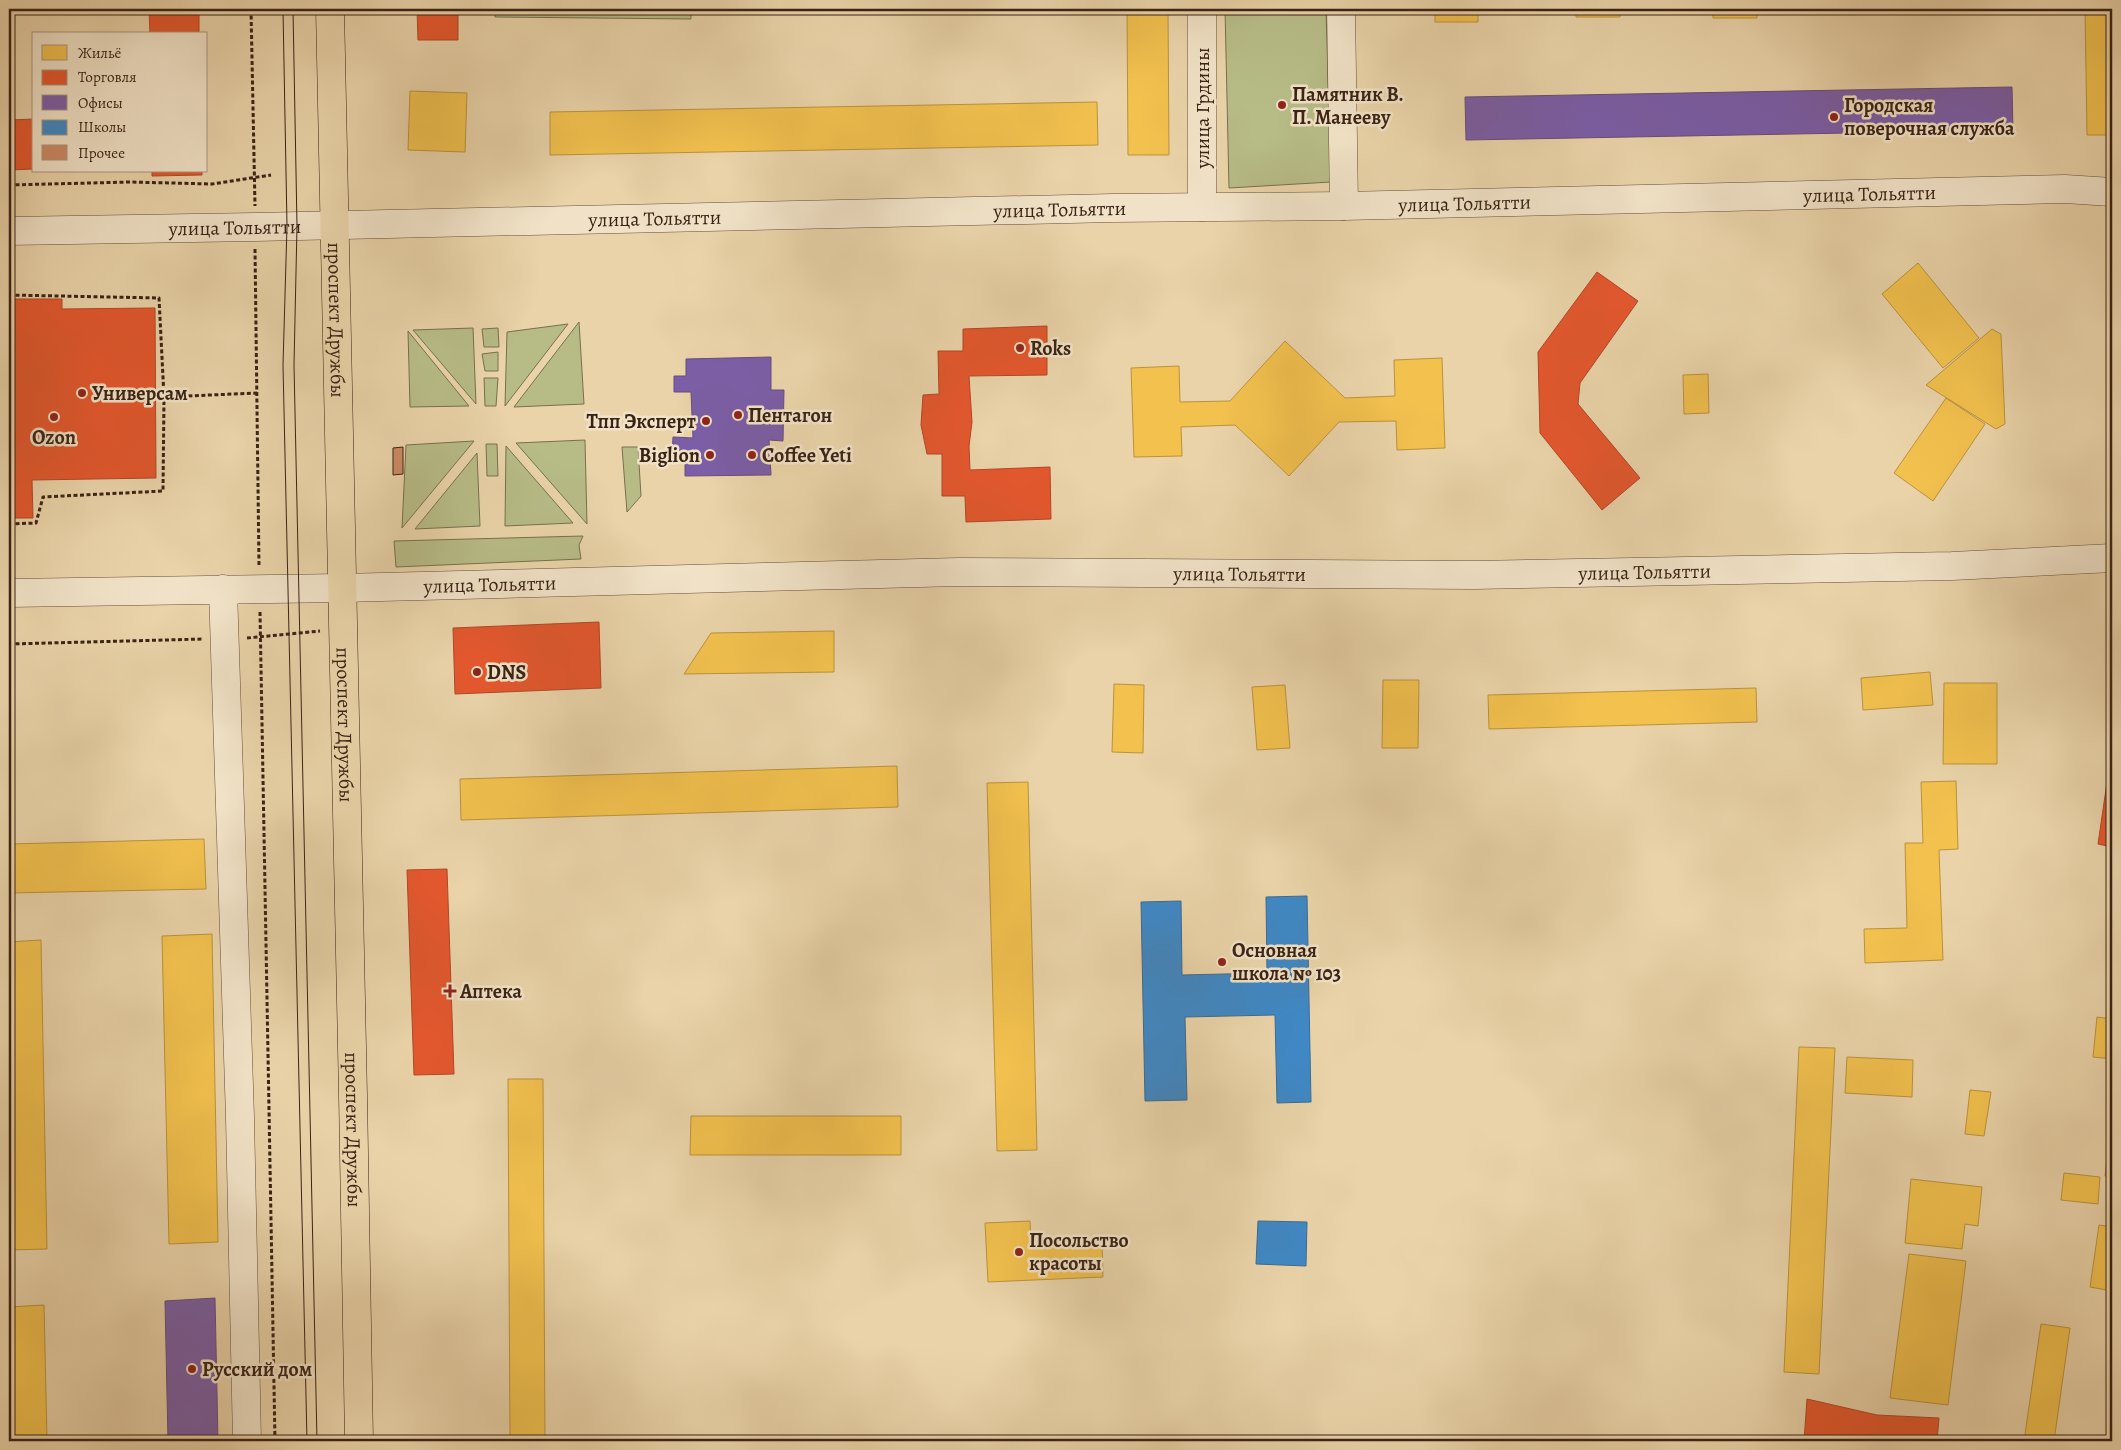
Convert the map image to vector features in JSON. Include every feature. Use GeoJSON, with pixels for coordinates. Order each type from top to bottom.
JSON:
{"type":"FeatureCollection","features":[{"type":"Feature","properties":{"kind":"main road","name":"проспект Дружбы"},"geometry":{"type":"LineString","coordinates":[[330,9],[359,1441]]}},
{"type":"Feature","properties":{"kind":"street","name":"улица Грдины"},"geometry":{"type":"LineString","coordinates":[[1202,9],[1202,207]]}},
{"type":"Feature","properties":{"kind":"street"},"geometry":{"type":"LineString","coordinates":[[1342,9],[1344,206]]}},
{"type":"Feature","properties":{"kind":"street","name":"улица Тольятти"},"geometry":{"type":"LineString","coordinates":[[9,231],[1202,207],[1344,206],[2065,189],[2112,192]]}},
{"type":"Feature","properties":{"kind":"street","name":"улица Тольятти"},"geometry":{"type":"LineString","coordinates":[[9,593],[342,588],[959,572],[1494,575],[1952,566],[2112,558]]}},
{"type":"Feature","properties":{"kind":"street"},"geometry":{"type":"LineString","coordinates":[[223,589],[234,906],[247,1441]]}},
{"type":"Feature","properties":{"kind":"path"},"geometry":{"type":"LineString","coordinates":[[251,9],[259,588],[275,1441]]}},
{"type":"Feature","properties":{"kind":"path"},"geometry":{"type":"LineString","coordinates":[[9,185],[130,182],[212,184],[271,175]]}},
{"type":"Feature","properties":{"kind":"path"},"geometry":{"type":"LineString","coordinates":[[9,295],[159,298],[164,397],[163,491],[43,497],[36,523],[9,524]]}},
{"type":"Feature","properties":{"kind":"path"},"geometry":{"type":"LineString","coordinates":[[164,397],[257,394]]}},
{"type":"Feature","properties":{"kind":"path"},"geometry":{"type":"LineString","coordinates":[[9,644],[260,638],[343,629]]}},
{"type":"Feature","properties":{"kind":"green space"},"geometry":{"type":"Polygon","coordinates":[[[495,9],[691,9],[691,19],[495,17],[495,9]]]}},
{"type":"Feature","properties":{"kind":"green space"},"geometry":{"type":"Polygon","coordinates":[[[1225,9],[1326,9],[1331,182],[1229,188],[1225,9]]]}},
{"type":"Feature","properties":{"kind":"green space"},"geometry":{"type":"Polygon","coordinates":[[[579,322],[584,404],[514,407],[579,322]]]}},
{"type":"Feature","properties":{"kind":"green space"},"geometry":{"type":"Polygon","coordinates":[[[568,324],[505,406],[507,332],[568,324]]]}},
{"type":"Feature","properties":{"kind":"green space"},"geometry":{"type":"Polygon","coordinates":[[[473,328],[476,404],[413,330],[473,328]]]}},
{"type":"Feature","properties":{"kind":"green space"},"geometry":{"type":"Polygon","coordinates":[[[498,328],[499,347],[484,347],[482,329],[498,328]]]}},
{"type":"Feature","properties":{"kind":"green space"},"geometry":{"type":"Polygon","coordinates":[[[408,331],[469,406],[410,407],[408,331]]]}},
{"type":"Feature","properties":{"kind":"green space"},"geometry":{"type":"Polygon","coordinates":[[[498,352],[498,371],[485,371],[482,354],[498,352]]]}},
{"type":"Feature","properties":{"kind":"green space"},"geometry":{"type":"Polygon","coordinates":[[[484,378],[498,378],[496,406],[485,406],[484,378]]]}},
{"type":"Feature","properties":{"kind":"green space"},"geometry":{"type":"Polygon","coordinates":[[[585,440],[587,524],[516,443],[585,440]]]}},
{"type":"Feature","properties":{"kind":"green space"},"geometry":{"type":"Polygon","coordinates":[[[474,441],[402,528],[406,445],[474,441]]]}},
{"type":"Feature","properties":{"kind":"green space"},"geometry":{"type":"Polygon","coordinates":[[[486,444],[497,444],[498,476],[487,476],[486,444]]]}},
{"type":"Feature","properties":{"kind":"green space"},"geometry":{"type":"Polygon","coordinates":[[[506,446],[573,523],[505,526],[506,446]]]}},
{"type":"Feature","properties":{"kind":"green space"},"geometry":{"type":"Polygon","coordinates":[[[622,447],[638,447],[641,496],[627,512],[622,447]]]}},
{"type":"Feature","properties":{"kind":"green space"},"geometry":{"type":"Polygon","coordinates":[[[477,453],[480,526],[415,529],[477,453]]]}},
{"type":"Feature","properties":{"kind":"green space"},"geometry":{"type":"Polygon","coordinates":[[[583,536],[579,545],[581,559],[396,567],[394,541],[583,536]]]}},
{"type":"Feature","properties":{"kind":"building: Жильё"},"geometry":{"type":"Polygon","coordinates":[[[1127,9],[1168,9],[1169,155],[1128,155],[1127,9]]]}},
{"type":"Feature","properties":{"kind":"building: Жильё"},"geometry":{"type":"Polygon","coordinates":[[[1435,9],[1478,9],[1478,22],[1435,22],[1435,9]]]}},
{"type":"Feature","properties":{"kind":"building: Жильё"},"geometry":{"type":"Polygon","coordinates":[[[1576,9],[1620,9],[1620,17],[1576,17],[1576,9]]]}},
{"type":"Feature","properties":{"kind":"building: Жильё"},"geometry":{"type":"Polygon","coordinates":[[[1713,9],[1757,9],[1757,18],[1713,18],[1713,9]]]}},
{"type":"Feature","properties":{"kind":"building: Жильё"},"geometry":{"type":"Polygon","coordinates":[[[2085,9],[2112,9],[2112,135],[2087,135],[2085,9]]]}},
{"type":"Feature","properties":{"kind":"building: Жильё"},"geometry":{"type":"Polygon","coordinates":[[[410,91],[467,93],[465,152],[408,150],[410,91]]]}},
{"type":"Feature","properties":{"kind":"building: Жильё"},"geometry":{"type":"Polygon","coordinates":[[[1097,102],[1098,145],[550,155],[550,112],[1097,102]]]}},
{"type":"Feature","properties":{"kind":"building: Жильё"},"geometry":{"type":"Polygon","coordinates":[[[1918,263],[1979,338],[1943,368],[1882,294],[1918,263]]]}},
{"type":"Feature","properties":{"kind":"building: Жильё"},"geometry":{"type":"Polygon","coordinates":[[[1992,329],[2001,334],[2005,424],[1996,429],[1926,385],[1992,329]]]}},
{"type":"Feature","properties":{"kind":"building: Жильё"},"geometry":{"type":"Polygon","coordinates":[[[1285,341],[1345,398],[1395,396],[1394,360],[1442,358],[1445,448],[1397,450],[1396,421],[1339,422],[1289,476],[1235,425],[1181,427],[1182,456],[1134,457],[1131,368],[1179,366],[1180,402],[1230,401],[1285,341]]]}},
{"type":"Feature","properties":{"kind":"building: Жильё"},"geometry":{"type":"Polygon","coordinates":[[[1708,374],[1709,413],[1684,414],[1683,375],[1708,374]]]}},
{"type":"Feature","properties":{"kind":"building: Жильё"},"geometry":{"type":"Polygon","coordinates":[[[1946,398],[1985,424],[1933,501],[1894,473],[1946,398]]]}},
{"type":"Feature","properties":{"kind":"building: Жильё"},"geometry":{"type":"Polygon","coordinates":[[[834,631],[834,672],[684,674],[711,633],[834,631]]]}},
{"type":"Feature","properties":{"kind":"building: Жильё"},"geometry":{"type":"Polygon","coordinates":[[[1930,672],[1933,705],[1863,710],[1861,678],[1930,672]]]}},
{"type":"Feature","properties":{"kind":"building: Жильё"},"geometry":{"type":"Polygon","coordinates":[[[1383,680],[1419,680],[1418,748],[1382,748],[1383,680]]]}},
{"type":"Feature","properties":{"kind":"building: Жильё"},"geometry":{"type":"Polygon","coordinates":[[[1944,683],[1997,683],[1997,764],[1943,764],[1944,683]]]}},
{"type":"Feature","properties":{"kind":"building: Жильё"},"geometry":{"type":"Polygon","coordinates":[[[1114,684],[1144,685],[1143,753],[1112,752],[1114,684]]]}},
{"type":"Feature","properties":{"kind":"building: Жильё"},"geometry":{"type":"Polygon","coordinates":[[[1285,685],[1290,748],[1257,750],[1252,687],[1285,685]]]}},
{"type":"Feature","properties":{"kind":"building: Жильё"},"geometry":{"type":"Polygon","coordinates":[[[1756,688],[1757,722],[1489,729],[1488,695],[1756,688]]]}},
{"type":"Feature","properties":{"kind":"building: Жильё"},"geometry":{"type":"Polygon","coordinates":[[[897,766],[898,807],[461,820],[460,779],[897,766]]]}},
{"type":"Feature","properties":{"kind":"building: Жильё"},"geometry":{"type":"Polygon","coordinates":[[[1956,781],[1958,849],[1939,850],[1943,960],[1865,963],[1864,929],[1907,928],[1905,843],[1923,843],[1921,782],[1956,781]]]}},
{"type":"Feature","properties":{"kind":"building: Жильё"},"geometry":{"type":"Polygon","coordinates":[[[1028,782],[1037,1150],[997,1151],[987,783],[1028,782]]]}},
{"type":"Feature","properties":{"kind":"building: Жильё"},"geometry":{"type":"Polygon","coordinates":[[[204,839],[206,889],[9,893],[9,844],[204,839]]]}},
{"type":"Feature","properties":{"kind":"building: Жильё"},"geometry":{"type":"Polygon","coordinates":[[[212,934],[218,1242],[169,1244],[162,936],[212,934]]]}},
{"type":"Feature","properties":{"kind":"building: Жильё"},"geometry":{"type":"Polygon","coordinates":[[[41,940],[47,1249],[9,1250],[9,942],[41,940]]]}},
{"type":"Feature","properties":{"kind":"building: Жильё"},"geometry":{"type":"Polygon","coordinates":[[[2097,1017],[2112,1019],[2112,1059],[2093,1057],[2097,1017]]]}},
{"type":"Feature","properties":{"kind":"building: Жильё"},"geometry":{"type":"Polygon","coordinates":[[[1799,1047],[1835,1048],[1819,1374],[1784,1372],[1799,1047]]]}},
{"type":"Feature","properties":{"kind":"building: Жильё"},"geometry":{"type":"Polygon","coordinates":[[[1847,1057],[1913,1060],[1912,1097],[1845,1093],[1847,1057]]]}},
{"type":"Feature","properties":{"kind":"building: Жильё"},"geometry":{"type":"Polygon","coordinates":[[[508,1079],[543,1079],[545,1441],[510,1441],[508,1079]]]}},
{"type":"Feature","properties":{"kind":"building: Жильё"},"geometry":{"type":"Polygon","coordinates":[[[1970,1090],[1991,1092],[1984,1136],[1965,1134],[1970,1090]]]}},
{"type":"Feature","properties":{"kind":"building: Жильё"},"geometry":{"type":"Polygon","coordinates":[[[2112,1110],[2112,1177],[2105,1176],[2112,1110]]]}},
{"type":"Feature","properties":{"kind":"building: Жильё"},"geometry":{"type":"Polygon","coordinates":[[[691,1116],[901,1116],[901,1155],[690,1155],[691,1116]]]}},
{"type":"Feature","properties":{"kind":"building: Жильё"},"geometry":{"type":"Polygon","coordinates":[[[2064,1173],[2100,1177],[2098,1204],[2061,1200],[2064,1173]]]}},
{"type":"Feature","properties":{"kind":"building: Жильё"},"geometry":{"type":"Polygon","coordinates":[[[1911,1179],[1982,1187],[1978,1226],[1965,1224],[1962,1249],[1905,1243],[1911,1179]]]}},
{"type":"Feature","properties":{"kind":"building: Жильё"},"geometry":{"type":"Polygon","coordinates":[[[1030,1221],[1031,1245],[1102,1242],[1103,1277],[988,1282],[985,1223],[1030,1221]]]}},
{"type":"Feature","properties":{"kind":"building: Жильё"},"geometry":{"type":"Polygon","coordinates":[[[2099,1225],[2112,1227],[2112,1291],[2090,1287],[2099,1225]]]}},
{"type":"Feature","properties":{"kind":"building: Жильё"},"geometry":{"type":"Polygon","coordinates":[[[1909,1254],[1966,1261],[1948,1405],[1890,1398],[1909,1254]]]}},
{"type":"Feature","properties":{"kind":"building: Жильё"},"geometry":{"type":"Polygon","coordinates":[[[44,1305],[47,1441],[9,1441],[9,1307],[44,1305]]]}},
{"type":"Feature","properties":{"kind":"building: Жильё"},"geometry":{"type":"Polygon","coordinates":[[[2041,1324],[2070,1328],[2054,1441],[2024,1441],[2041,1324]]]}},
{"type":"Feature","properties":{"kind":"building: Торговля"},"geometry":{"type":"Polygon","coordinates":[[[149,9],[199,9],[199,32],[150,32],[149,9]]]}},
{"type":"Feature","properties":{"kind":"building: Торговля"},"geometry":{"type":"Polygon","coordinates":[[[417,9],[458,9],[458,40],[418,40],[417,9]]]}},
{"type":"Feature","properties":{"kind":"building: Торговля"},"geometry":{"type":"Polygon","coordinates":[[[32,119],[32,169],[9,170],[9,120],[32,119]]]}},
{"type":"Feature","properties":{"kind":"building: Торговля"},"geometry":{"type":"Polygon","coordinates":[[[152,172],[202,172],[202,175],[152,176],[152,172]]]}},
{"type":"Feature","properties":{"kind":"building: Торговля"},"geometry":{"type":"Polygon","coordinates":[[[1597,272],[1638,301],[1580,383],[1578,404],[1640,478],[1602,510],[1540,433],[1538,352],[1597,272]]]}},
{"type":"Feature","properties":{"kind":"building: Торговля","name":"Универсам"},"geometry":{"type":"Polygon","coordinates":[[[9,299],[62,299],[62,309],[155,308],[156,478],[32,480],[33,518],[9,518],[9,299]]]}},
{"type":"Feature","properties":{"kind":"building: Торговля"},"geometry":{"type":"Polygon","coordinates":[[[1047,326],[1047,375],[969,376],[972,422],[969,446],[970,470],[1050,467],[1051,519],[966,522],[965,496],[942,496],[942,454],[927,454],[921,425],[923,395],[939,394],[938,351],[963,351],[963,329],[1047,326]]]}},
{"type":"Feature","properties":{"kind":"building: Торговля"},"geometry":{"type":"Polygon","coordinates":[[[599,622],[601,688],[455,694],[453,628],[599,622]]]}},
{"type":"Feature","properties":{"kind":"building: Торговля"},"geometry":{"type":"Polygon","coordinates":[[[2112,748],[2112,847],[2098,844],[2112,748]]]}},
{"type":"Feature","properties":{"kind":"building: Торговля"},"geometry":{"type":"Polygon","coordinates":[[[447,869],[454,1074],[414,1075],[407,870],[447,869]]]}},
{"type":"Feature","properties":{"kind":"building: Торговля"},"geometry":{"type":"Polygon","coordinates":[[[1807,1399],[1877,1415],[1939,1418],[1937,1441],[1804,1441],[1807,1399]]]}},
{"type":"Feature","properties":{"kind":"building: Офисы"},"geometry":{"type":"Polygon","coordinates":[[[2012,87],[2013,130],[1466,140],[1465,97],[2012,87]]]}},
{"type":"Feature","properties":{"kind":"building: Офисы","name":"Пентагон"},"geometry":{"type":"Polygon","coordinates":[[[771,357],[771,390],[784,390],[783,441],[769,440],[771,475],[685,476],[685,456],[672,455],[673,437],[693,438],[691,392],[674,392],[674,376],[686,376],[686,359],[771,357]]]}},
{"type":"Feature","properties":{"kind":"building: Офисы"},"geometry":{"type":"Polygon","coordinates":[[[215,1298],[218,1441],[168,1441],[165,1301],[215,1298]]]}},
{"type":"Feature","properties":{"kind":"building: Школы"},"geometry":{"type":"Polygon","coordinates":[[[1307,896],[1311,1102],[1277,1103],[1275,1015],[1185,1017],[1187,1100],[1145,1101],[1141,902],[1181,901],[1182,975],[1267,973],[1266,897],[1307,896]]]}},
{"type":"Feature","properties":{"kind":"building: Школы"},"geometry":{"type":"Polygon","coordinates":[[[1258,1221],[1307,1222],[1306,1266],[1256,1264],[1258,1221]]]}},
{"type":"Feature","properties":{"kind":"building: Прочее"},"geometry":{"type":"Polygon","coordinates":[[[403,447],[403,474],[393,475],[393,448],[403,447]]]}},
{"type":"Feature","properties":{"kind":"tram line"},"geometry":{"type":"LineString","coordinates":[[283,9],[287,226],[283,365],[307,1441]]}},
{"type":"Feature","properties":{"kind":"tram line"},"geometry":{"type":"LineString","coordinates":[[293,9],[297,226],[294,365],[317,1441]]}},
{"type":"Feature","properties":{"kind":"place","name":"Памятник В. П. Манееву"},"geometry":{"type":"Point","coordinates":[1282,105]}},
{"type":"Feature","properties":{"kind":"place","name":"Городская поверочная служба"},"geometry":{"type":"Point","coordinates":[1834,117]}},
{"type":"Feature","properties":{"kind":"place","name":"Roks"},"geometry":{"type":"Point","coordinates":[1020,348]}},
{"type":"Feature","properties":{"kind":"place","name":"Универсам"},"geometry":{"type":"Point","coordinates":[82,393]}},
{"type":"Feature","properties":{"kind":"place","name":"Пентагон"},"geometry":{"type":"Point","coordinates":[738,415]}},
{"type":"Feature","properties":{"kind":"place","name":"Ozon"},"geometry":{"type":"Point","coordinates":[54,417]}},
{"type":"Feature","properties":{"kind":"place","name":"Тпп Эксперт"},"geometry":{"type":"Point","coordinates":[706,421]}},
{"type":"Feature","properties":{"kind":"place","name":"Biglion"},"geometry":{"type":"Point","coordinates":[710,455]}},
{"type":"Feature","properties":{"kind":"place","name":"Coffee Yeti"},"geometry":{"type":"Point","coordinates":[752,455]}},
{"type":"Feature","properties":{"kind":"place","name":"DNS"},"geometry":{"type":"Point","coordinates":[477,672]}},
{"type":"Feature","properties":{"kind":"place","name":"Основная школа № 103"},"geometry":{"type":"Point","coordinates":[1222,962]}},
{"type":"Feature","properties":{"kind":"place","name":"Аптека"},"geometry":{"type":"Point","coordinates":[450,991]}},
{"type":"Feature","properties":{"kind":"place","name":"Посольство красоты"},"geometry":{"type":"Point","coordinates":[1019,1252]}},
{"type":"Feature","properties":{"kind":"place","name":"Русский дом"},"geometry":{"type":"Point","coordinates":[192,1369]}}]}
